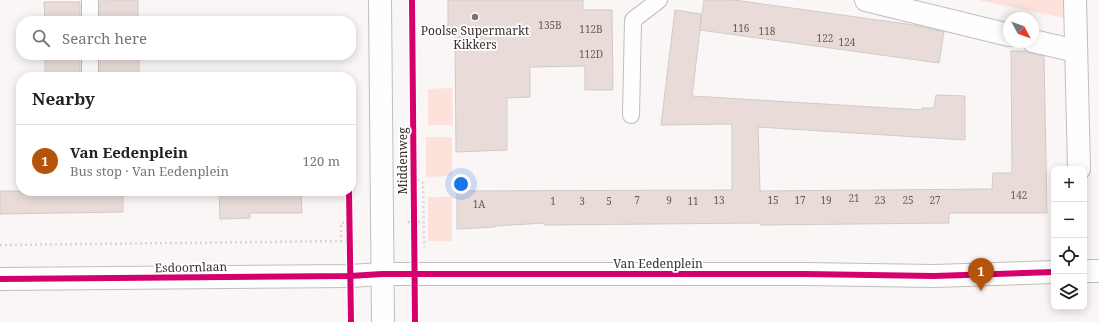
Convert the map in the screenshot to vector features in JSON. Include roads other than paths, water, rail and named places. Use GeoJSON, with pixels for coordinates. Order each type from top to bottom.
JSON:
{"type":"FeatureCollection","features":[{"type":"Feature","properties":{"kind":"street","name":"Middenweg"},"geometry":{"type":"LineString","coordinates":[[380,0],[383,322]]}},
{"type":"Feature","properties":{"kind":"street"},"geometry":{"type":"LineString","coordinates":[[866,0],[1003,34]]}},
{"type":"Feature","properties":{"kind":"street"},"geometry":{"type":"LineString","coordinates":[[1075,0],[1079,166]]}},
{"type":"Feature","properties":{"kind":"street"},"geometry":{"type":"LineString","coordinates":[[1039,42],[1076,51]]}},
{"type":"Feature","properties":{"kind":"street"},"geometry":{"type":"LineString","coordinates":[[1087,271],[1099,271]]}},
{"type":"Feature","properties":{"kind":"street","name":"Van Eedenplein"},"geometry":{"type":"LineString","coordinates":[[382,274],[806,274],[934,276],[1051,272]]}},
{"type":"Feature","properties":{"kind":"street","name":"Esdoornlaan"},"geometry":{"type":"LineString","coordinates":[[0,279],[350,276],[382,274]]}},
{"type":"Feature","properties":{"kind":"lane"},"geometry":{"type":"LineString","coordinates":[[90,0],[90,16]]}},
{"type":"Feature","properties":{"kind":"lane"},"geometry":{"type":"LineString","coordinates":[[631,115],[633,20],[658,0]]}},
{"type":"Feature","properties":{"kind":"lane"},"geometry":{"type":"LineString","coordinates":[[90,60],[90,72]]}},
{"type":"Feature","properties":{"kind":"place","name":"Poolse Supermarkt Kikkers"},"geometry":{"type":"Point","coordinates":[475,17]}},
{"type":"Feature","properties":{"kind":"place","name":"Van Eedenplein"},"geometry":{"type":"Point","coordinates":[981,291]}}]}
